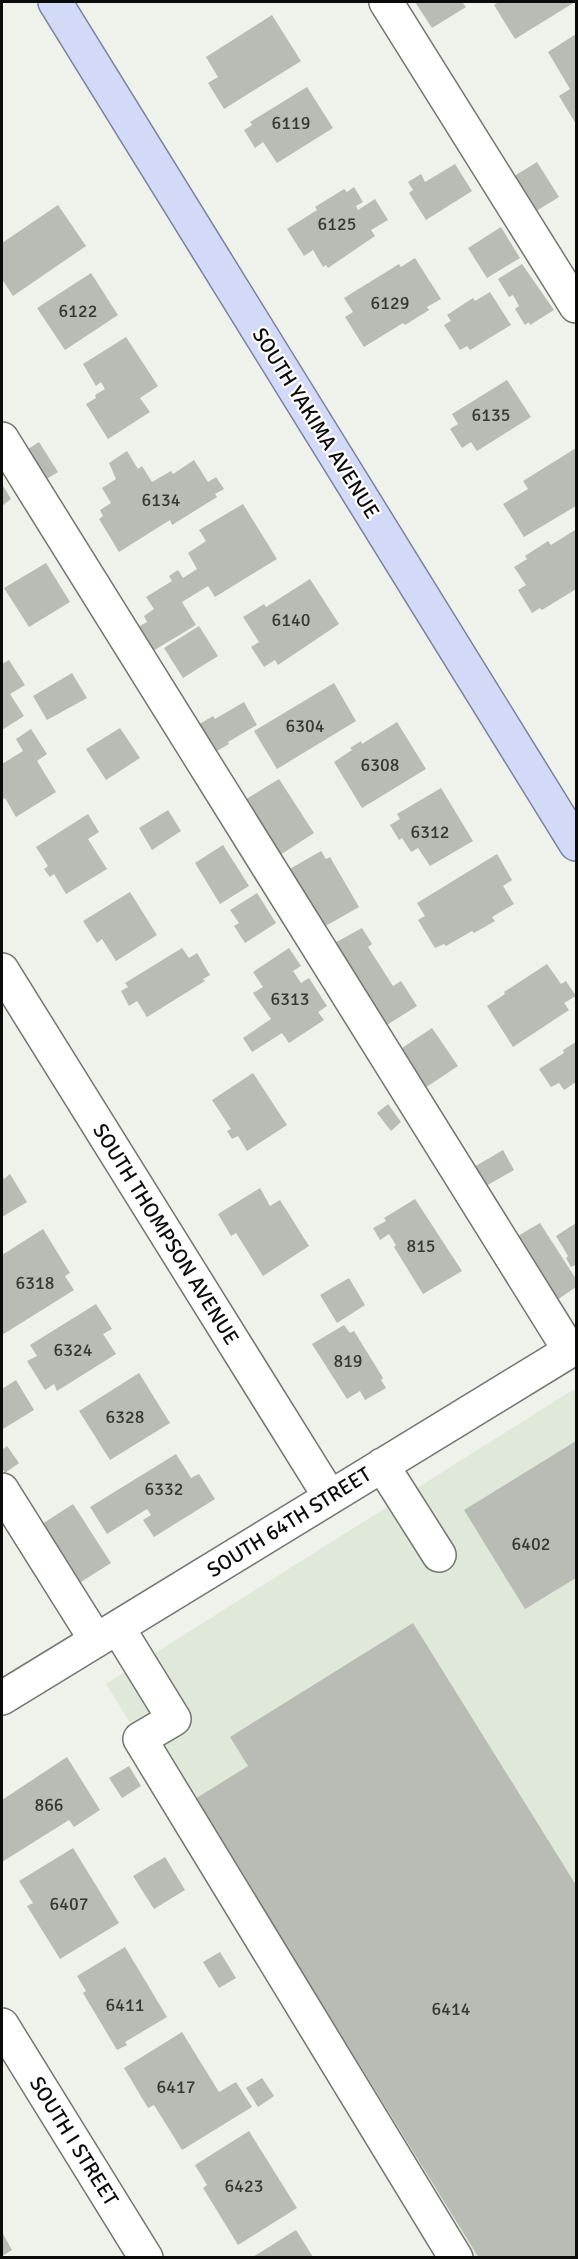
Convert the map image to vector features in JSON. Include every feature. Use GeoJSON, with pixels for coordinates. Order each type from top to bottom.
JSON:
{"type":"FeatureCollection","features":[{"type":"Feature","properties":{"kind":"main road","name":"SOUTH YAKIMA AVENUE"},"geometry":{"type":"LineString","coordinates":[[55,2],[576,844]]}},
{"type":"Feature","properties":{"kind":"street"},"geometry":{"type":"LineString","coordinates":[[386,2],[576,306]]}},
{"type":"Feature","properties":{"kind":"street"},"geometry":{"type":"LineString","coordinates":[[2,439],[573,1349]]}},
{"type":"Feature","properties":{"kind":"street","name":"SOUTH THOMPSON AVENUE"},"geometry":{"type":"LineString","coordinates":[[2,970],[330,1497]]}},
{"type":"Feature","properties":{"kind":"street","name":"SOUTH 64TH STREET"},"geometry":{"type":"LineString","coordinates":[[2,1698],[573,1349]]}},
{"type":"Feature","properties":{"kind":"street"},"geometry":{"type":"LineString","coordinates":[[382,1465],[439,1555]]}},
{"type":"Feature","properties":{"kind":"street"},"geometry":{"type":"LineString","coordinates":[[2,1490],[107,1634],[174,1719],[140,1739],[456,2258]]}},
{"type":"Feature","properties":{"kind":"street","name":"SOUTH I STREET"},"geometry":{"type":"LineString","coordinates":[[2,2025],[146,2258]]}},
{"type":"Feature","properties":{"kind":"shaded area"},"geometry":{"type":"Polygon","coordinates":[[[576,1388],[576,2257],[462,2257],[106,1684],[576,1388]]]}},
{"type":"Feature","properties":{"kind":"building"},"geometry":{"type":"Polygon","coordinates":[[[415,2],[462,2],[466,7],[432,28],[415,2]]]}},
{"type":"Feature","properties":{"kind":"building"},"geometry":{"type":"Polygon","coordinates":[[[499,2],[575,2],[515,39],[494,5],[499,2]]]}},
{"type":"Feature","properties":{"kind":"building"},"geometry":{"type":"Polygon","coordinates":[[[272,15],[301,61],[224,109],[208,83],[218,77],[206,57],[272,15]]]}},
{"type":"Feature","properties":{"kind":"building"},"geometry":{"type":"Polygon","coordinates":[[[576,34],[576,124],[559,96],[570,89],[548,52],[576,34]]]}},
{"type":"Feature","properties":{"kind":"building"},"geometry":{"type":"Polygon","coordinates":[[[307,87],[333,128],[277,163],[263,142],[255,148],[244,130],[252,125],[250,122],[307,87]]]}},
{"type":"Feature","properties":{"kind":"building"},"geometry":{"type":"Polygon","coordinates":[[[537,162],[559,197],[533,213],[511,178],[537,162]]]}},
{"type":"Feature","properties":{"kind":"building"},"geometry":{"type":"Polygon","coordinates":[[[455,164],[472,191],[426,220],[409,193],[413,190],[408,182],[421,174],[425,182],[455,164]]]}},
{"type":"Feature","properties":{"kind":"building"},"geometry":{"type":"Polygon","coordinates":[[[354,187],[363,202],[356,206],[358,210],[375,199],[388,220],[371,230],[375,236],[328,268],[326,265],[323,267],[313,250],[304,256],[287,229],[317,210],[315,207],[344,189],[347,192],[354,187]]]}},
{"type":"Feature","properties":{"kind":"building"},"geometry":{"type":"Polygon","coordinates":[[[58,205],[86,246],[13,296],[2,279],[2,243],[58,205]]]}},
{"type":"Feature","properties":{"kind":"building"},"geometry":{"type":"Polygon","coordinates":[[[501,227],[520,258],[487,278],[468,248],[501,227]]]}},
{"type":"Feature","properties":{"kind":"building"},"geometry":{"type":"Polygon","coordinates":[[[415,258],[441,299],[427,307],[429,310],[405,325],[403,323],[364,347],[345,317],[353,312],[344,298],[399,264],[401,267],[415,258]]]}},
{"type":"Feature","properties":{"kind":"building"},"geometry":{"type":"Polygon","coordinates":[[[522,264],[554,310],[530,325],[529,322],[525,325],[515,309],[519,306],[513,295],[509,297],[498,279],[522,264]]]}},
{"type":"Feature","properties":{"kind":"building"},"geometry":{"type":"Polygon","coordinates":[[[91,273],[118,315],[65,350],[37,308],[91,273]]]}},
{"type":"Feature","properties":{"kind":"building"},"geometry":{"type":"Polygon","coordinates":[[[490,292],[511,325],[470,350],[467,346],[460,350],[444,325],[451,321],[447,315],[473,298],[475,301],[490,292]]]}},
{"type":"Feature","properties":{"kind":"building"},"geometry":{"type":"Polygon","coordinates":[[[126,337],[158,386],[140,398],[150,412],[108,439],[86,404],[105,389],[101,382],[96,386],[83,364],[126,337]]]}},
{"type":"Feature","properties":{"kind":"building"},"geometry":{"type":"Polygon","coordinates":[[[507,380],[531,417],[477,451],[471,442],[462,448],[450,429],[458,424],[452,414],[507,380]]]}},
{"type":"Feature","properties":{"kind":"building"},"geometry":{"type":"Polygon","coordinates":[[[39,442],[58,472],[40,483],[22,453],[39,442]]]}},
{"type":"Feature","properties":{"kind":"building"},"geometry":{"type":"Polygon","coordinates":[[[576,448],[576,506],[524,537],[503,504],[528,489],[523,481],[576,448]]]}},
{"type":"Feature","properties":{"kind":"building"},"geometry":{"type":"Polygon","coordinates":[[[127,451],[138,469],[142,466],[152,482],[171,471],[173,474],[194,460],[208,482],[216,477],[224,489],[215,494],[217,497],[172,525],[170,520],[119,552],[99,519],[103,516],[100,510],[111,503],[102,488],[116,479],[109,463],[127,451]]]}},
{"type":"Feature","properties":{"kind":"building"},"geometry":{"type":"Polygon","coordinates":[[[2,484],[11,499],[2,506],[2,484]]]}},
{"type":"Feature","properties":{"kind":"building"},"geometry":{"type":"Polygon","coordinates":[[[243,504],[277,559],[215,597],[208,586],[182,602],[196,625],[143,657],[129,632],[147,622],[144,616],[154,609],[146,597],[172,581],[169,576],[178,570],[183,578],[197,569],[188,553],[206,541],[199,530],[243,504]]]}},
{"type":"Feature","properties":{"kind":"building"},"geometry":{"type":"Polygon","coordinates":[[[575,530],[576,589],[542,610],[540,608],[532,613],[518,590],[526,585],[514,567],[527,559],[525,556],[548,541],[551,545],[575,530]]]}},
{"type":"Feature","properties":{"kind":"building"},"geometry":{"type":"Polygon","coordinates":[[[46,563],[70,602],[29,627],[4,588],[46,563]]]}},
{"type":"Feature","properties":{"kind":"building"},"geometry":{"type":"Polygon","coordinates":[[[310,579],[339,624],[278,665],[275,660],[264,667],[251,647],[259,642],[243,617],[264,604],[266,607],[310,579]]]}},
{"type":"Feature","properties":{"kind":"building"},"geometry":{"type":"Polygon","coordinates":[[[199,626],[218,656],[183,678],[164,648],[199,626]]]}},
{"type":"Feature","properties":{"kind":"building"},"geometry":{"type":"Polygon","coordinates":[[[9,660],[25,685],[10,694],[24,716],[2,730],[2,664],[9,660]]]}},
{"type":"Feature","properties":{"kind":"building"},"geometry":{"type":"Polygon","coordinates":[[[72,673],[87,698],[47,720],[33,696],[72,673]]]}},
{"type":"Feature","properties":{"kind":"building"},"geometry":{"type":"Polygon","coordinates":[[[334,683],[356,721],[277,769],[254,731],[334,683]]]}},
{"type":"Feature","properties":{"kind":"building"},"geometry":{"type":"Polygon","coordinates":[[[244,702],[257,725],[215,752],[189,730],[213,716],[215,719],[244,702]]]}},
{"type":"Feature","properties":{"kind":"building"},"geometry":{"type":"Polygon","coordinates":[[[397,722],[426,769],[362,808],[334,762],[361,741],[362,744],[397,722]]]}},
{"type":"Feature","properties":{"kind":"building"},"geometry":{"type":"Polygon","coordinates":[[[120,728],[140,758],[106,780],[86,749],[120,728]]]}},
{"type":"Feature","properties":{"kind":"building"},"geometry":{"type":"Polygon","coordinates":[[[31,729],[47,754],[37,761],[56,792],[16,817],[5,798],[2,800],[2,764],[23,751],[16,739],[31,729]]]}},
{"type":"Feature","properties":{"kind":"building"},"geometry":{"type":"Polygon","coordinates":[[[279,779],[314,833],[274,859],[238,804],[279,779]]]}},
{"type":"Feature","properties":{"kind":"building"},"geometry":{"type":"Polygon","coordinates":[[[441,788],[473,841],[430,866],[418,848],[411,852],[402,838],[399,840],[390,825],[400,819],[397,814],[441,788]]]}},
{"type":"Feature","properties":{"kind":"building"},"geometry":{"type":"Polygon","coordinates":[[[168,810],[181,831],[152,850],[139,828],[168,810]]]}},
{"type":"Feature","properties":{"kind":"building"},"geometry":{"type":"Polygon","coordinates":[[[88,814],[99,832],[88,839],[107,869],[66,894],[54,874],[50,877],[44,869],[48,866],[36,847],[88,814]]]}},
{"type":"Feature","properties":{"kind":"building"},"geometry":{"type":"Polygon","coordinates":[[[223,845],[249,886],[220,904],[195,863],[223,845]]]}},
{"type":"Feature","properties":{"kind":"building"},"geometry":{"type":"Polygon","coordinates":[[[321,851],[326,859],[330,857],[359,907],[322,928],[288,870],[321,851]]]}},
{"type":"Feature","properties":{"kind":"building"},"geometry":{"type":"Polygon","coordinates":[[[497,854],[512,880],[503,886],[514,904],[492,917],[495,921],[474,933],[472,931],[446,946],[444,944],[435,948],[418,920],[425,916],[417,903],[497,854]]]}},
{"type":"Feature","properties":{"kind":"building"},"geometry":{"type":"Polygon","coordinates":[[[130,892],[157,935],[116,961],[102,939],[97,943],[83,921],[130,892]]]}},
{"type":"Feature","properties":{"kind":"building"},"geometry":{"type":"Polygon","coordinates":[[[257,893],[276,923],[245,943],[234,926],[239,923],[230,910],[257,893]]]}},
{"type":"Feature","properties":{"kind":"building"},"geometry":{"type":"Polygon","coordinates":[[[362,928],[372,944],[368,947],[393,986],[401,981],[417,1006],[382,1028],[329,946],[362,928]]]}},
{"type":"Feature","properties":{"kind":"building"},"geometry":{"type":"Polygon","coordinates":[[[182,948],[189,958],[197,953],[210,975],[203,979],[205,981],[147,1017],[137,1001],[129,1006],[121,991],[128,987],[125,983],[182,948]]]}},
{"type":"Feature","properties":{"kind":"building"},"geometry":{"type":"Polygon","coordinates":[[[289,948],[301,966],[293,971],[301,983],[309,978],[327,1006],[318,1012],[324,1020],[289,1043],[282,1033],[252,1052],[243,1038],[271,1019],[253,993],[263,987],[253,972],[289,948]]]}},
{"type":"Feature","properties":{"kind":"building"},"geometry":{"type":"Polygon","coordinates":[[[547,964],[561,984],[566,981],[576,996],[564,1003],[569,1010],[513,1047],[487,1006],[547,964]]]}},
{"type":"Feature","properties":{"kind":"building"},"geometry":{"type":"Polygon","coordinates":[[[432,1028],[458,1066],[422,1090],[396,1052],[432,1028]]]}},
{"type":"Feature","properties":{"kind":"building"},"geometry":{"type":"Polygon","coordinates":[[[576,1042],[576,1082],[564,1090],[559,1083],[551,1087],[539,1069],[564,1053],[563,1050],[576,1042]]]}},
{"type":"Feature","properties":{"kind":"building"},"geometry":{"type":"Polygon","coordinates":[[[253,1073],[287,1125],[247,1151],[238,1136],[232,1139],[227,1131],[231,1129],[212,1100],[253,1073]]]}},
{"type":"Feature","properties":{"kind":"building"},"geometry":{"type":"Polygon","coordinates":[[[388,1104],[401,1122],[391,1131],[377,1113],[388,1104]]]}},
{"type":"Feature","properties":{"kind":"building"},"geometry":{"type":"Polygon","coordinates":[[[503,1150],[514,1170],[486,1186],[474,1167],[503,1150]]]}},
{"type":"Feature","properties":{"kind":"building"},"geometry":{"type":"Polygon","coordinates":[[[10,1174],[27,1202],[2,1217],[2,1175],[4,1179],[10,1174]]]}},
{"type":"Feature","properties":{"kind":"building"},"geometry":{"type":"Polygon","coordinates":[[[260,1188],[270,1206],[280,1200],[309,1246],[263,1276],[236,1233],[231,1236],[218,1214],[260,1188]]]}},
{"type":"Feature","properties":{"kind":"building"},"geometry":{"type":"Polygon","coordinates":[[[415,1199],[462,1271],[423,1294],[394,1247],[396,1245],[389,1234],[380,1240],[373,1228],[386,1221],[384,1218],[415,1199]]]}},
{"type":"Feature","properties":{"kind":"building"},"geometry":{"type":"Polygon","coordinates":[[[540,1223],[576,1279],[576,1287],[557,1300],[516,1237],[540,1223]]]}},
{"type":"Feature","properties":{"kind":"building"},"geometry":{"type":"Polygon","coordinates":[[[576,1223],[576,1267],[575,1265],[571,1267],[566,1258],[568,1256],[556,1236],[576,1223]]]}},
{"type":"Feature","properties":{"kind":"building"},"geometry":{"type":"Polygon","coordinates":[[[43,1229],[70,1273],[65,1276],[74,1290],[2,1335],[2,1255],[43,1229]]]}},
{"type":"Feature","properties":{"kind":"building"},"geometry":{"type":"Polygon","coordinates":[[[349,1278],[365,1305],[337,1323],[320,1295],[349,1278]]]}},
{"type":"Feature","properties":{"kind":"building"},"geometry":{"type":"Polygon","coordinates":[[[96,1304],[112,1329],[103,1334],[116,1354],[57,1391],[54,1384],[45,1390],[27,1361],[37,1356],[30,1345],[96,1304]]]}},
{"type":"Feature","properties":{"kind":"building"},"geometry":{"type":"Polygon","coordinates":[[[344,1325],[350,1333],[354,1331],[383,1378],[381,1380],[386,1388],[365,1400],[360,1391],[347,1399],[312,1344],[344,1325]]]}},
{"type":"Feature","properties":{"kind":"building"},"geometry":{"type":"Polygon","coordinates":[[[139,1373],[170,1423],[110,1460],[79,1411],[139,1373]]]}},
{"type":"Feature","properties":{"kind":"building"},"geometry":{"type":"Polygon","coordinates":[[[16,1380],[34,1410],[3,1429],[2,1389],[16,1380]]]}},
{"type":"Feature","properties":{"kind":"building"},"geometry":{"type":"Polygon","coordinates":[[[576,1441],[576,1578],[525,1609],[464,1510],[576,1441]]]}},
{"type":"Feature","properties":{"kind":"building"},"geometry":{"type":"Polygon","coordinates":[[[7,1446],[19,1463],[5,1473],[2,1468],[2,1450],[7,1446]]]}},
{"type":"Feature","properties":{"kind":"building"},"geometry":{"type":"Polygon","coordinates":[[[176,1454],[191,1478],[199,1474],[215,1499],[154,1537],[143,1520],[151,1515],[147,1509],[107,1534],[90,1507],[176,1454]]]}},
{"type":"Feature","properties":{"kind":"building"},"geometry":{"type":"Polygon","coordinates":[[[73,1504],[111,1563],[73,1587],[36,1528],[73,1504]]]}},
{"type":"Feature","properties":{"kind":"building"},"geometry":{"type":"Polygon","coordinates":[[[413,1623],[576,1885],[576,2258],[479,2258],[195,1799],[248,1766],[230,1737],[413,1623]]]}},
{"type":"Feature","properties":{"kind":"building"},"geometry":{"type":"Polygon","coordinates":[[[67,1757],[100,1810],[74,1827],[69,1820],[2,1862],[2,1800],[67,1757]]]}},
{"type":"Feature","properties":{"kind":"building"},"geometry":{"type":"Polygon","coordinates":[[[129,1766],[141,1786],[122,1798],[109,1778],[129,1766]]]}},
{"type":"Feature","properties":{"kind":"building"},"geometry":{"type":"Polygon","coordinates":[[[73,1848],[119,1923],[60,1959],[27,1906],[33,1903],[19,1881],[73,1848]]]}},
{"type":"Feature","properties":{"kind":"building"},"geometry":{"type":"Polygon","coordinates":[[[165,1857],[185,1890],[154,1909],[133,1876],[165,1857]]]}},
{"type":"Feature","properties":{"kind":"building"},"geometry":{"type":"Polygon","coordinates":[[[125,1947],[167,2017],[125,2042],[127,2045],[117,2050],[83,1993],[86,1991],[77,1976],[125,1947]]]}},
{"type":"Feature","properties":{"kind":"building"},"geometry":{"type":"Polygon","coordinates":[[[220,1952],[236,1978],[219,1988],[203,1962],[220,1952]]]}},
{"type":"Feature","properties":{"kind":"building"},"geometry":{"type":"Polygon","coordinates":[[[182,2032],[219,2092],[236,2082],[252,2107],[182,2150],[154,2105],[148,2108],[124,2068],[182,2032]]]}},
{"type":"Feature","properties":{"kind":"building"},"geometry":{"type":"Polygon","coordinates":[[[262,2078],[274,2096],[258,2107],[246,2088],[262,2078]]]}},
{"type":"Feature","properties":{"kind":"building"},"geometry":{"type":"Polygon","coordinates":[[[249,2131],[297,2208],[238,2245],[203,2188],[207,2185],[195,2165],[249,2131]]]}},
{"type":"Feature","properties":{"kind":"building"},"geometry":{"type":"Polygon","coordinates":[[[296,2230],[313,2257],[251,2258],[296,2230]]]}},
{"type":"Feature","properties":{"kind":"building"},"geometry":{"type":"Polygon","coordinates":[[[2,2232],[12,2250],[2,2256],[2,2232]]]}}]}
